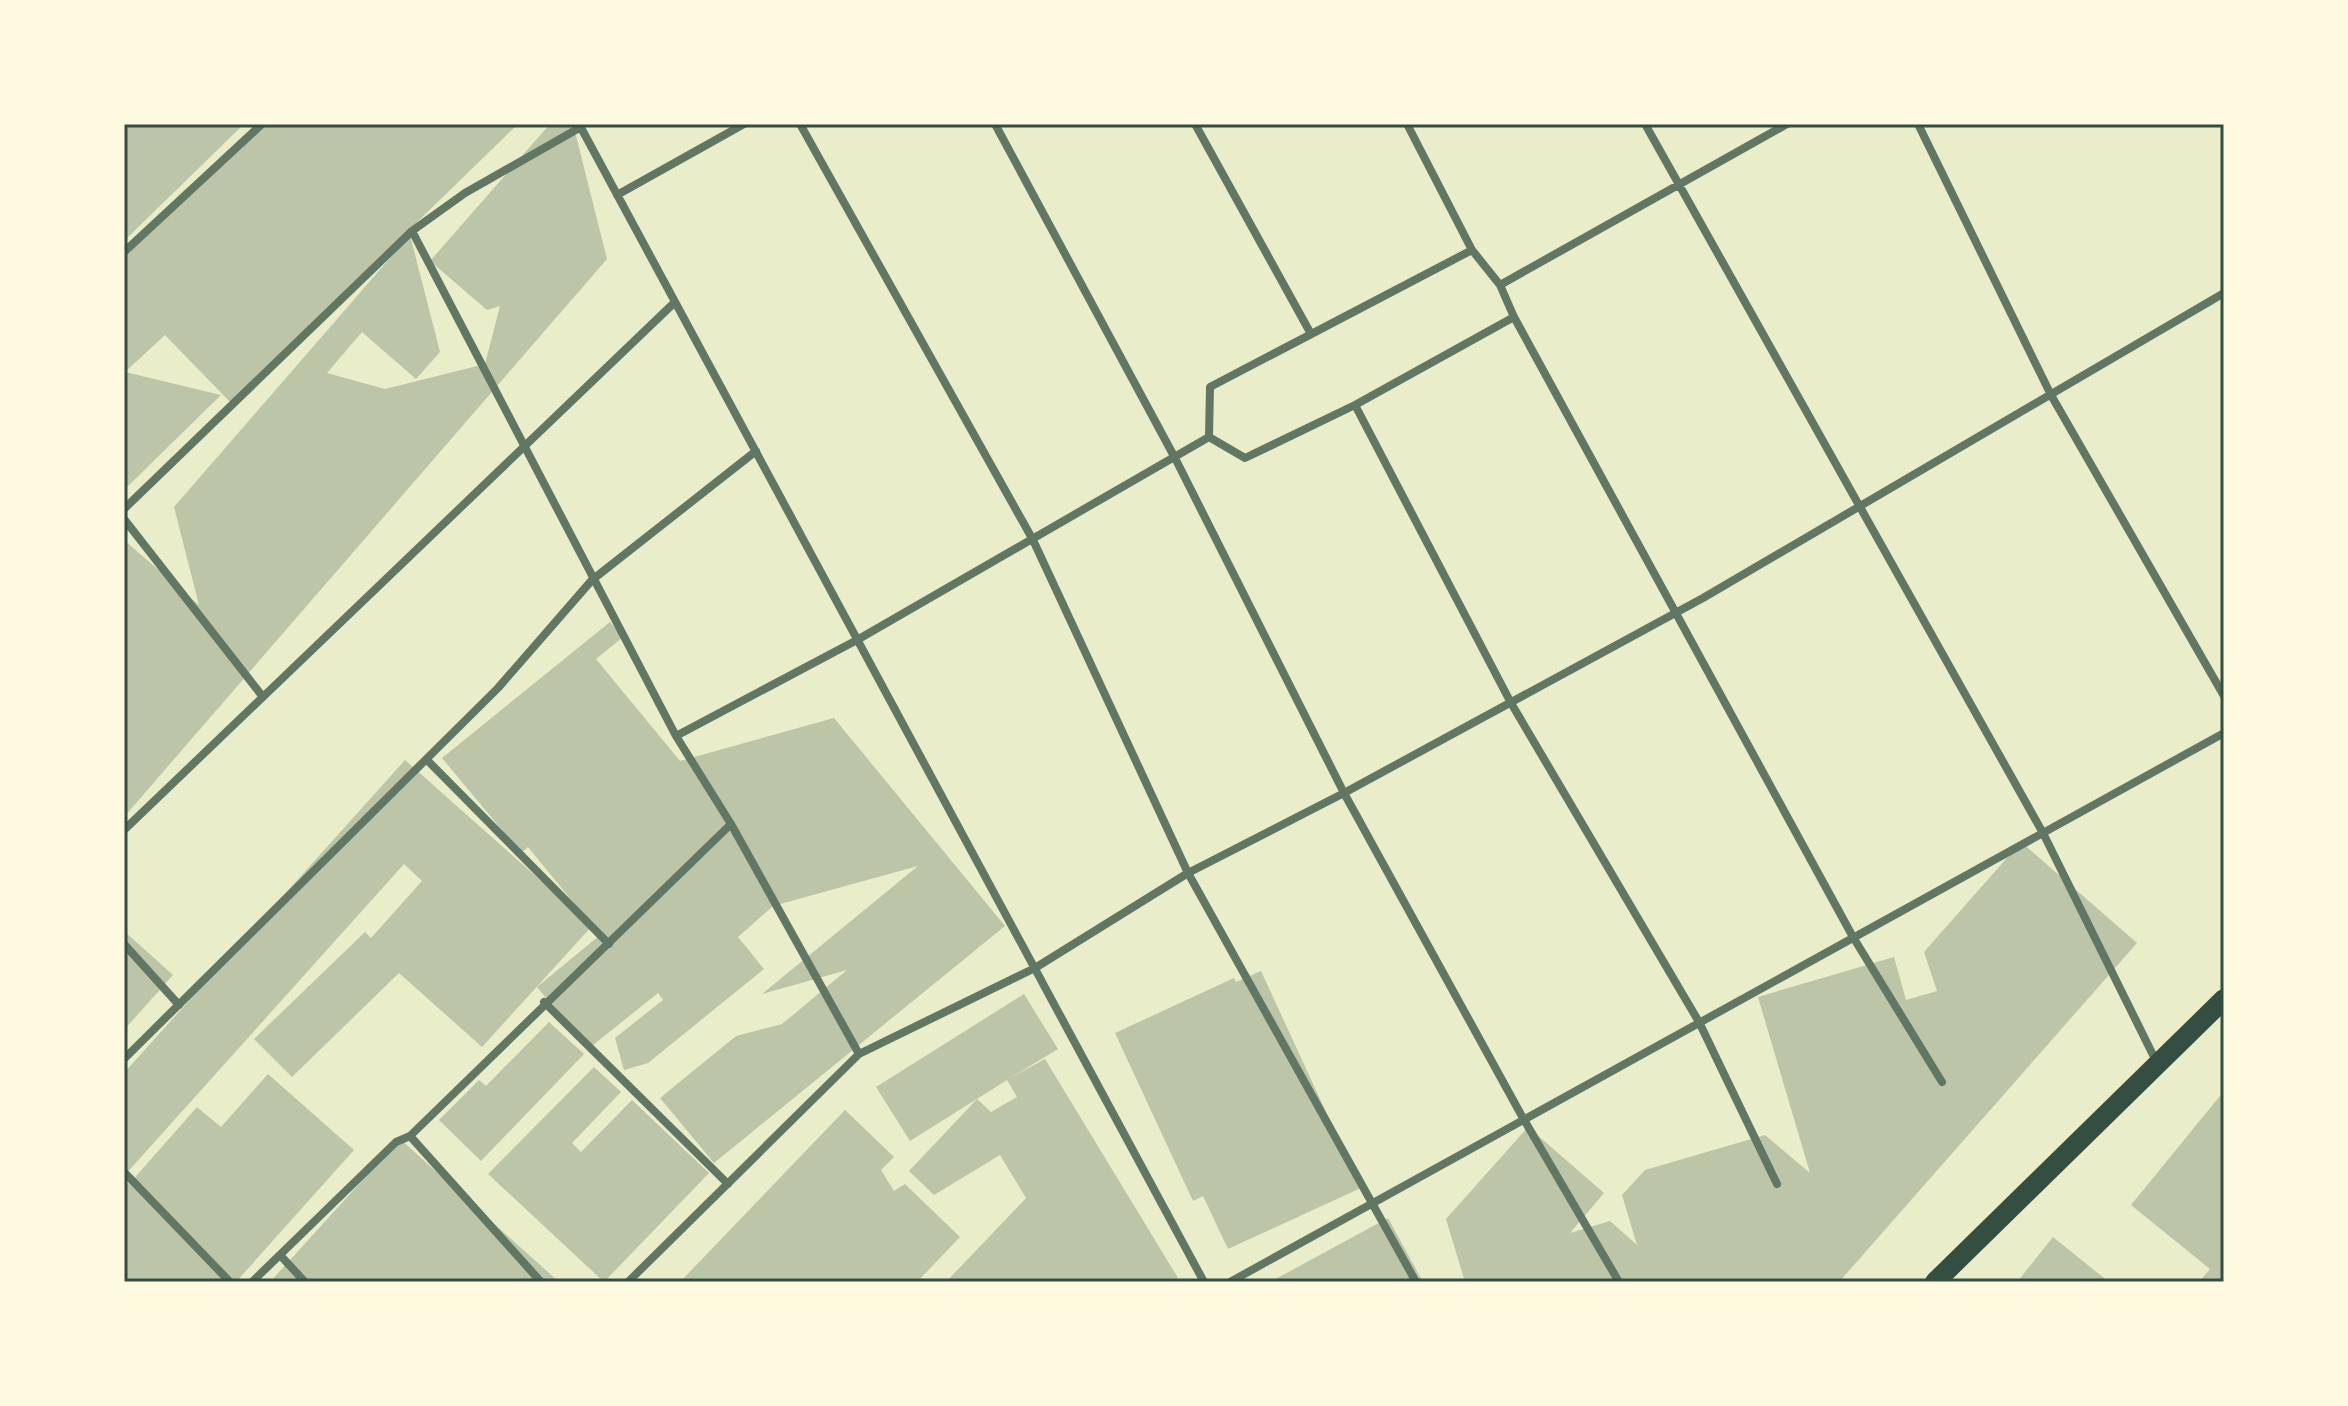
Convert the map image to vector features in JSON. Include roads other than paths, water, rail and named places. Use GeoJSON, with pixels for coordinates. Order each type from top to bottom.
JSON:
{"type":"FeatureCollection","features":[{"type":"Feature","properties":{"kind":"main road"},"geometry":{"type":"LineString","coordinates":[[1935,1282],[2224,999]]}},
{"type":"Feature","properties":{"kind":"street"},"geometry":{"type":"LineString","coordinates":[[124,252],[262,124]]}},
{"type":"Feature","properties":{"kind":"street"},"geometry":{"type":"LineString","coordinates":[[617,195],[744,124]]}},
{"type":"Feature","properties":{"kind":"street"},"geometry":{"type":"LineString","coordinates":[[800,124],[1033,540],[1188,873],[1416,1282]]}},
{"type":"Feature","properties":{"kind":"street"},"geometry":{"type":"LineString","coordinates":[[995,124],[1175,458],[1344,793],[1523,1118],[1619,1282]]}},
{"type":"Feature","properties":{"kind":"street"},"geometry":{"type":"LineString","coordinates":[[1195,124],[1311,334]]}},
{"type":"Feature","properties":{"kind":"street"},"geometry":{"type":"LineString","coordinates":[[1407,124],[1472,250],[1500,285],[1514,317],[1853,937],[1942,1082]]}},
{"type":"Feature","properties":{"kind":"street"},"geometry":{"type":"LineString","coordinates":[[1645,124],[1857,508],[2043,833],[2158,1064]]}},
{"type":"Feature","properties":{"kind":"street"},"geometry":{"type":"LineString","coordinates":[[1500,285],[1787,124]]}},
{"type":"Feature","properties":{"kind":"street"},"geometry":{"type":"LineString","coordinates":[[1918,124],[2051,395],[2224,696]]}},
{"type":"Feature","properties":{"kind":"street"},"geometry":{"type":"LineString","coordinates":[[124,509],[412,231],[465,193],[580,126],[1204,1282]]}},
{"type":"Feature","properties":{"kind":"street"},"geometry":{"type":"LineString","coordinates":[[412,231],[676,736],[731,824],[859,1054]]}},
{"type":"Feature","properties":{"kind":"street"},"geometry":{"type":"LineString","coordinates":[[1209,437],[1210,387],[1472,250]]}},
{"type":"Feature","properties":{"kind":"street"},"geometry":{"type":"LineString","coordinates":[[628,1282],[859,1054],[1035,968],[1188,873],[1344,793],[1678,612],[2224,293]]}},
{"type":"Feature","properties":{"kind":"street"},"geometry":{"type":"LineString","coordinates":[[124,830],[675,302]]}},
{"type":"Feature","properties":{"kind":"street"},"geometry":{"type":"LineString","coordinates":[[1209,437],[1245,458],[1355,405],[1514,317]]}},
{"type":"Feature","properties":{"kind":"street"},"geometry":{"type":"LineString","coordinates":[[1355,405],[1511,703],[1699,1022],[1777,1184]]}},
{"type":"Feature","properties":{"kind":"street"},"geometry":{"type":"LineString","coordinates":[[676,736],[857,640],[1209,437]]}},
{"type":"Feature","properties":{"kind":"street"},"geometry":{"type":"LineString","coordinates":[[124,1059],[498,688],[592,580],[756,451]]}},
{"type":"Feature","properties":{"kind":"street"},"geometry":{"type":"LineString","coordinates":[[124,519],[263,697]]}},
{"type":"Feature","properties":{"kind":"street"},"geometry":{"type":"LineString","coordinates":[[1230,1282],[2224,733]]}},
{"type":"Feature","properties":{"kind":"street"},"geometry":{"type":"LineString","coordinates":[[427,760],[609,944]]}},
{"type":"Feature","properties":{"kind":"street"},"geometry":{"type":"LineString","coordinates":[[252,1282],[396,1142],[410,1136],[544,1002],[609,944],[731,824]]}},
{"type":"Feature","properties":{"kind":"street"},"geometry":{"type":"LineString","coordinates":[[124,944],[179,1005]]}},
{"type":"Feature","properties":{"kind":"street"},"geometry":{"type":"LineString","coordinates":[[544,1002],[728,1184]]}},
{"type":"Feature","properties":{"kind":"street"},"geometry":{"type":"LineString","coordinates":[[410,1136],[541,1282]]}},
{"type":"Feature","properties":{"kind":"street"},"geometry":{"type":"LineString","coordinates":[[124,1172],[230,1282]]}},
{"type":"Feature","properties":{"kind":"street"},"geometry":{"type":"LineString","coordinates":[[280,1255],[305,1282]]}}]}
